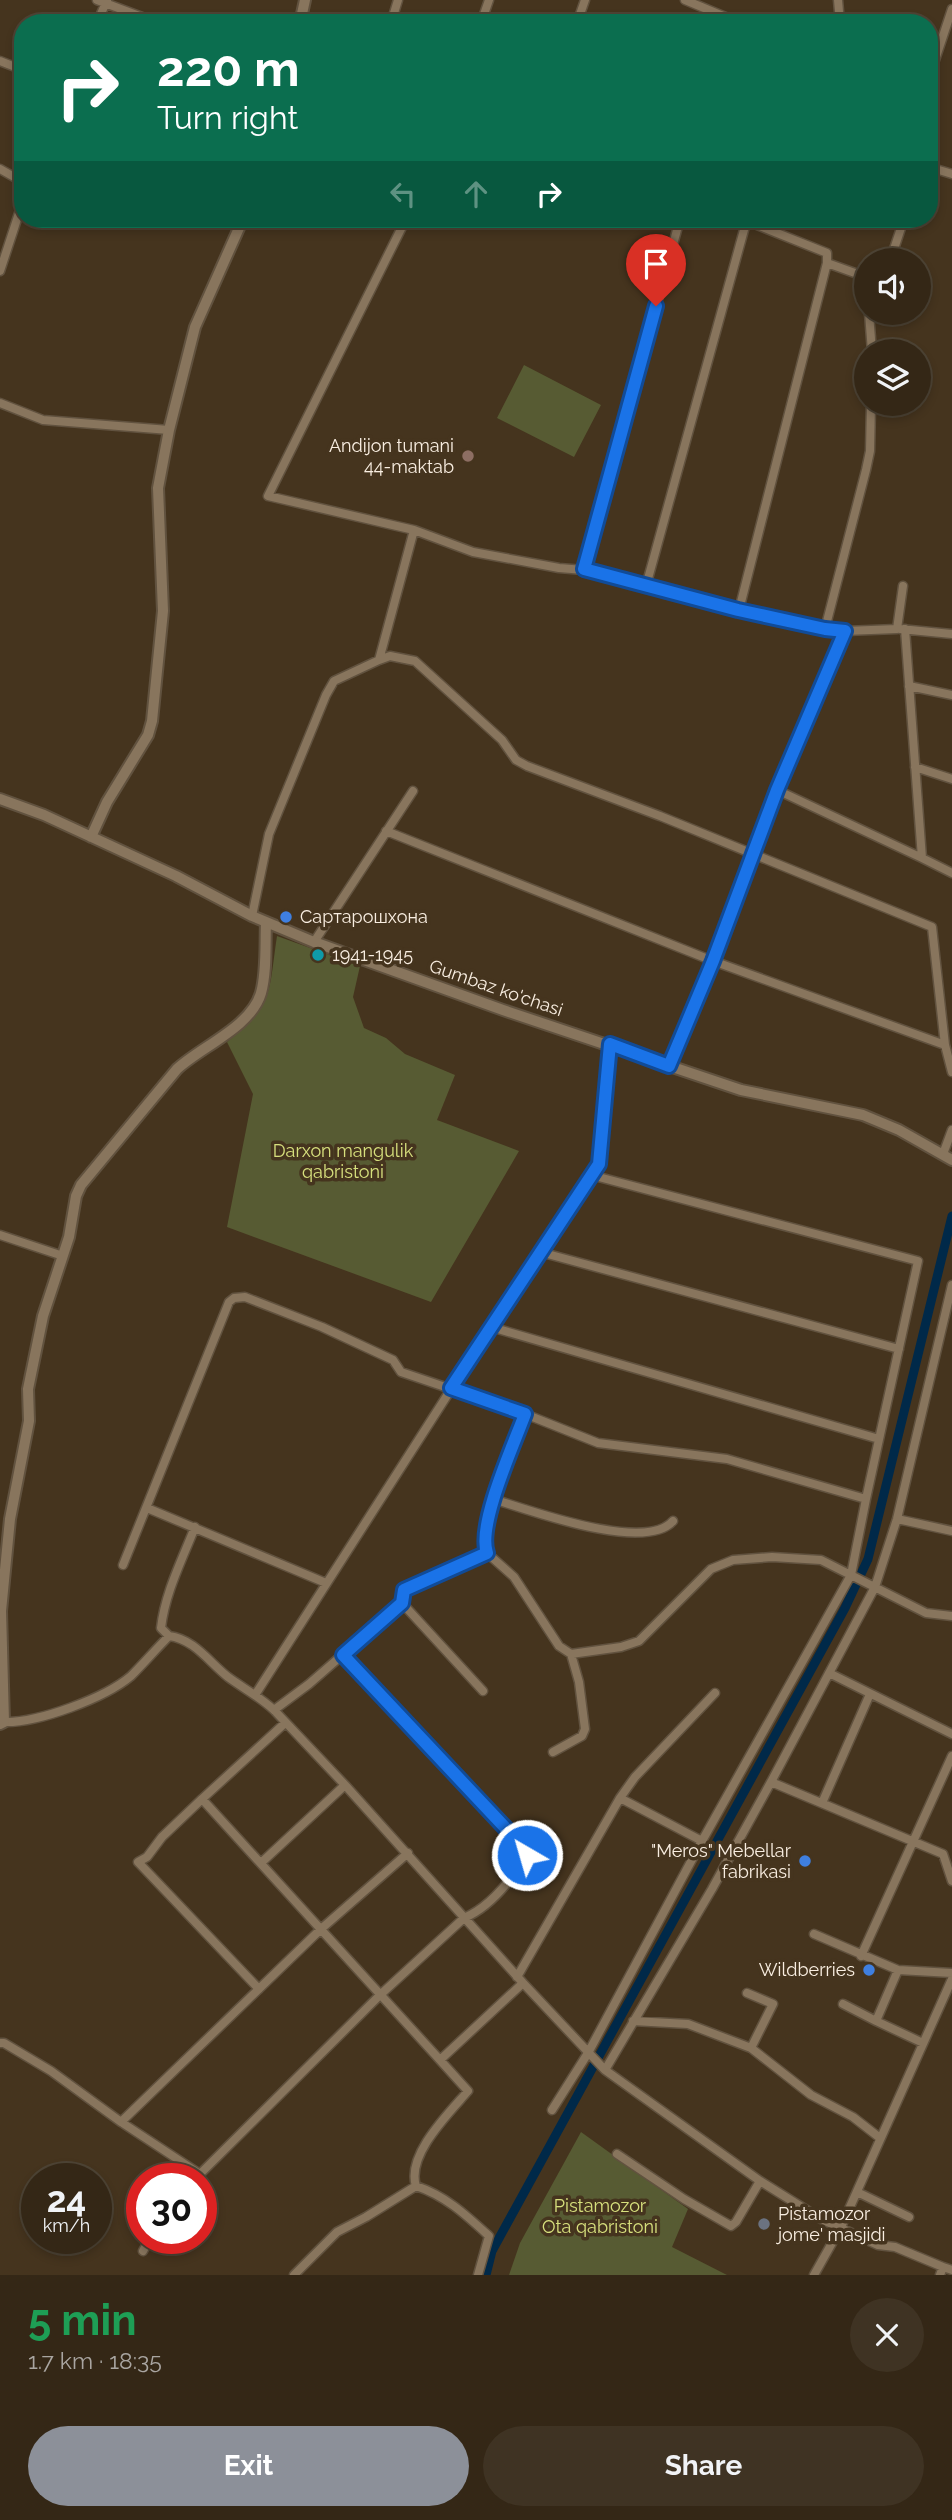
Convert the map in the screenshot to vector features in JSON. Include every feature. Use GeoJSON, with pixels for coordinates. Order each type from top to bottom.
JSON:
{"type":"FeatureCollection","features":[{"type":"Feature","properties":{"kind":"street"},"geometry":{"type":"LineString","coordinates":[[685,0],[718,14]]}},
{"type":"Feature","properties":{"kind":"street"},"geometry":{"type":"LineString","coordinates":[[103,1],[136,14]]}},
{"type":"Feature","properties":{"kind":"street"},"geometry":{"type":"LineString","coordinates":[[938,51],[952,9]]}},
{"type":"Feature","properties":{"kind":"street"},"geometry":{"type":"LineString","coordinates":[[0,270],[14,228]]}},
{"type":"Feature","properties":{"kind":"street"},"geometry":{"type":"LineString","coordinates":[[91,837],[107,802],[148,735],[152,721],[163,611],[158,488],[169,430],[195,327],[239,228]]}},
{"type":"Feature","properties":{"kind":"street"},"geometry":{"type":"LineString","coordinates":[[402,228],[268,496],[414,530],[473,552],[559,568],[584,569],[738,610],[825,629],[901,629],[952,634]]}},
{"type":"Feature","properties":{"kind":"street"},"geometry":{"type":"LineString","coordinates":[[584,569],[678,228]]}},
{"type":"Feature","properties":{"kind":"street"},"geometry":{"type":"LineString","coordinates":[[646,586],[743,228]]}},
{"type":"Feature","properties":{"kind":"street"},"geometry":{"type":"LineString","coordinates":[[738,610],[827,263],[827,253],[767,228]]}},
{"type":"Feature","properties":{"kind":"street"},"geometry":{"type":"LineString","coordinates":[[894,248],[901,228]]}},
{"type":"Feature","properties":{"kind":"street"},"geometry":{"type":"LineString","coordinates":[[827,263],[854,272]]}},
{"type":"Feature","properties":{"kind":"street"},"geometry":{"type":"LineString","coordinates":[[871,325],[872,339]]}},
{"type":"Feature","properties":{"kind":"street"},"geometry":{"type":"LineString","coordinates":[[872,334],[874,325]]}},
{"type":"Feature","properties":{"kind":"street"},"geometry":{"type":"LineString","coordinates":[[0,403],[43,419],[169,430]]}},
{"type":"Feature","properties":{"kind":"street"},"geometry":{"type":"LineString","coordinates":[[825,629],[866,470],[870,451],[871,416]]}},
{"type":"Feature","properties":{"kind":"street"},"geometry":{"type":"LineString","coordinates":[[379,660],[414,530]]}},
{"type":"Feature","properties":{"kind":"street"},"geometry":{"type":"LineString","coordinates":[[903,586],[901,629],[909,686],[922,858]]}},
{"type":"Feature","properties":{"kind":"street"},"geometry":{"type":"LineString","coordinates":[[669,1066],[755,854],[777,790],[845,631]]}},
{"type":"Feature","properties":{"kind":"street"},"geometry":{"type":"LineString","coordinates":[[252,916],[269,834],[334,681],[390,656],[415,661],[502,740],[516,760],[527,766],[755,854],[932,927],[945,1045],[952,1072]]}},
{"type":"Feature","properties":{"kind":"street"},"geometry":{"type":"LineString","coordinates":[[909,686],[952,695]]}},
{"type":"Feature","properties":{"kind":"street"},"geometry":{"type":"LineString","coordinates":[[915,767],[952,779]]}},
{"type":"Feature","properties":{"kind":"street"},"geometry":{"type":"LineString","coordinates":[[777,790],[952,873]]}},
{"type":"Feature","properties":{"kind":"street"},"geometry":{"type":"LineString","coordinates":[[314,942],[414,791]]}},
{"type":"Feature","properties":{"kind":"street","name":"Gumbaz ko'chasi"},"geometry":{"type":"LineString","coordinates":[[0,799],[19,804],[176,876],[252,916],[314,942],[503,1010],[741,1090],[863,1115],[899,1130],[947,1157]]}},
{"type":"Feature","properties":{"kind":"street"},"geometry":{"type":"LineString","coordinates":[[386,831],[713,961],[945,1045]]}},
{"type":"Feature","properties":{"kind":"street"},"geometry":{"type":"LineString","coordinates":[[169,1636],[129,1677],[95,1697],[18,1723],[2,1723],[1,1611],[10,1519],[29,1421],[28,1389],[43,1316],[63,1256],[76,1196],[88,1174],[177,1069],[190,1057],[228,1033],[257,1004],[262,988],[266,922]]}},
{"type":"Feature","properties":{"kind":"street"},"geometry":{"type":"LineString","coordinates":[[255,1695],[451,1388],[599,1164],[610,1044]]}},
{"type":"Feature","properties":{"kind":"street"},"geometry":{"type":"LineString","coordinates":[[947,1157],[952,1129]]}},
{"type":"Feature","properties":{"kind":"street"},"geometry":{"type":"LineString","coordinates":[[552,2110],[588,2053],[702,1841],[855,1576],[866,1499],[899,1349],[923,1261],[591,1175]]}},
{"type":"Feature","properties":{"kind":"street"},"geometry":{"type":"LineString","coordinates":[[0,1235],[63,1256]]}},
{"type":"Feature","properties":{"kind":"street"},"geometry":{"type":"LineString","coordinates":[[540,1252],[899,1349]]}},
{"type":"Feature","properties":{"kind":"street"},"geometry":{"type":"LineString","coordinates":[[605,2070],[712,1889],[873,1586],[897,1519],[952,1285]]}},
{"type":"Feature","properties":{"kind":"street"},"geometry":{"type":"LineString","coordinates":[[124,1565],[229,1303],[234,1298],[245,1297],[393,1360],[401,1372],[525,1414],[597,1443],[727,1459],[866,1499]]}},
{"type":"Feature","properties":{"kind":"street"},"geometry":{"type":"LineString","coordinates":[[491,1327],[879,1439]]}},
{"type":"Feature","properties":{"kind":"street"},"geometry":{"type":"LineString","coordinates":[[525,1414],[493,1499],[484,1538],[487,1553],[514,1577],[559,1646],[572,1654],[621,1647],[639,1641],[710,1569],[733,1560],[772,1557],[821,1560],[926,1614],[952,1616]]}},
{"type":"Feature","properties":{"kind":"street"},"geometry":{"type":"LineString","coordinates":[[493,1499],[573,1524],[637,1534],[659,1531],[667,1528],[673,1521]]}},
{"type":"Feature","properties":{"kind":"street"},"geometry":{"type":"LineString","coordinates":[[147,1508],[326,1583]]}},
{"type":"Feature","properties":{"kind":"street"},"geometry":{"type":"LineString","coordinates":[[897,1519],[952,1531]]}},
{"type":"Feature","properties":{"kind":"street"},"geometry":{"type":"LineString","coordinates":[[195,1527],[164,1610],[161,1628],[169,1636],[188,1642],[227,1676],[274,1710],[605,2070],[760,2181],[821,2219],[878,2245],[895,2247],[945,2271]]}},
{"type":"Feature","properties":{"kind":"street"},"geometry":{"type":"LineString","coordinates":[[274,1710],[402,1603],[403,1593],[410,1587],[487,1553]]}},
{"type":"Feature","properties":{"kind":"street"},"geometry":{"type":"LineString","coordinates":[[402,1603],[483,1691]]}},
{"type":"Feature","properties":{"kind":"street"},"geometry":{"type":"LineString","coordinates":[[553,1752],[582,1736],[585,1729],[579,1682],[572,1654]]}},
{"type":"Feature","properties":{"kind":"street"},"geometry":{"type":"LineString","coordinates":[[211,2163],[380,1995],[464,1918],[474,1914],[498,1892],[527,1855],[526,1850],[343,1655]]}},
{"type":"Feature","properties":{"kind":"street"},"geometry":{"type":"LineString","coordinates":[[829,1673],[952,1734]]}},
{"type":"Feature","properties":{"kind":"street"},"geometry":{"type":"LineString","coordinates":[[440,2060],[520,1980],[620,1798],[635,1777],[715,1693]]}},
{"type":"Feature","properties":{"kind":"street"},"geometry":{"type":"LineString","coordinates":[[822,1803],[870,1693]]}},
{"type":"Feature","properties":{"kind":"street"},"geometry":{"type":"LineString","coordinates":[[259,1989],[138,1862],[147,1857],[162,1837],[285,1723]]}},
{"type":"Feature","properties":{"kind":"street"},"geometry":{"type":"LineString","coordinates":[[861,1956],[952,1756]]}},
{"type":"Feature","properties":{"kind":"street"},"geometry":{"type":"LineString","coordinates":[[771,1782],[943,1854],[952,1881]]}},
{"type":"Feature","properties":{"kind":"street"},"geometry":{"type":"LineString","coordinates":[[261,1863],[345,1785]]}},
{"type":"Feature","properties":{"kind":"street"},"geometry":{"type":"LineString","coordinates":[[620,1798],[702,1841]]}},
{"type":"Feature","properties":{"kind":"street"},"geometry":{"type":"LineString","coordinates":[[202,1799],[468,2091],[436,2128],[418,2158],[414,2174],[416,2186]]}},
{"type":"Feature","properties":{"kind":"street"},"geometry":{"type":"LineString","coordinates":[[121,2122],[321,1929],[408,1853]]}},
{"type":"Feature","properties":{"kind":"street"},"geometry":{"type":"LineString","coordinates":[[814,1934],[898,1970],[952,1973]]}},
{"type":"Feature","properties":{"kind":"street"},"geometry":{"type":"LineString","coordinates":[[876,2021],[898,1970]]}},
{"type":"Feature","properties":{"kind":"street"},"geometry":{"type":"LineString","coordinates":[[814,2275],[841,2227],[952,1979]]}},
{"type":"Feature","properties":{"kind":"street"},"geometry":{"type":"LineString","coordinates":[[747,1993],[773,2004],[751,2048]]}},
{"type":"Feature","properties":{"kind":"street"},"geometry":{"type":"LineString","coordinates":[[842,2004],[923,2043]]}},
{"type":"Feature","properties":{"kind":"street"},"geometry":{"type":"LineString","coordinates":[[634,2021],[688,2024],[751,2048],[811,2095],[853,2118],[880,2138]]}},
{"type":"Feature","properties":{"kind":"street"},"geometry":{"type":"LineString","coordinates":[[0,2043],[51,2071],[178,2163]]}},
{"type":"Feature","properties":{"kind":"street"},"geometry":{"type":"LineString","coordinates":[[617,2154],[684,2199],[731,2226],[760,2181]]}},
{"type":"Feature","properties":{"kind":"street"},"geometry":{"type":"LineString","coordinates":[[294,2275],[337,2232],[416,2186]]}},
{"type":"Feature","properties":{"kind":"street"},"geometry":{"type":"LineString","coordinates":[[416,2186],[459,2208],[489,2236],[478,2275]]}},
{"type":"Feature","properties":{"kind":"street"},"geometry":{"type":"LineString","coordinates":[[857,2192],[909,2217]]}},
{"type":"Feature","properties":{"kind":"green space"},"geometry":{"type":"Polygon","coordinates":[[[524,365],[601,405],[574,457],[497,418],[524,365]]]}},
{"type":"Feature","properties":{"kind":"green space","name":"Darxon mangulik qabristoni"},"geometry":{"type":"Polygon","coordinates":[[[277,936],[360,966],[353,997],[364,1028],[386,1038],[405,1054],[455,1075],[437,1120],[519,1151],[431,1302],[227,1227],[253,1094],[227,1042],[254,1016],[267,996],[277,936]]]}},
{"type":"Feature","properties":{"kind":"green space","name":"Pistamozor Ota qabristoni"},"geometry":{"type":"Polygon","coordinates":[[[581,2132],[688,2209],[672,2247],[727,2275],[509,2275],[520,2243],[581,2132]]]}},
{"type":"Feature","properties":{"kind":"waterway"},"geometry":{"type":"LineString","coordinates":[[486,2275],[492,2251],[845,1608],[868,1559],[952,1216]]}},
{"type":"Feature","properties":{"kind":"place","name":"Andijon tumani 44-maktab"},"geometry":{"type":"Point","coordinates":[468,456]}},
{"type":"Feature","properties":{"kind":"place","name":"Сартарошхона"},"geometry":{"type":"Point","coordinates":[286,917]}},
{"type":"Feature","properties":{"kind":"place","name":"1941-1945"},"geometry":{"type":"Point","coordinates":[318,955]}},
{"type":"Feature","properties":{"kind":"place","name":"\"Meros\" Mebellar fabrikasi"},"geometry":{"type":"Point","coordinates":[805,1861]}},
{"type":"Feature","properties":{"kind":"place","name":"Wildberries"},"geometry":{"type":"Point","coordinates":[869,1970]}},
{"type":"Feature","properties":{"kind":"place","name":"Pistamozor jome' masjidi"},"geometry":{"type":"Point","coordinates":[764,2224]}},
{"type":"Feature","properties":{"kind":"route"},"geometry":{"type":"LineString","coordinates":[[527,1855],[526,1850],[343,1655],[402,1603],[404,1590],[487,1553],[484,1538],[493,1499],[525,1414],[451,1388],[599,1164],[610,1044],[669,1066],[755,854],[777,790],[845,631],[738,610],[584,569],[656,306]]}}]}
